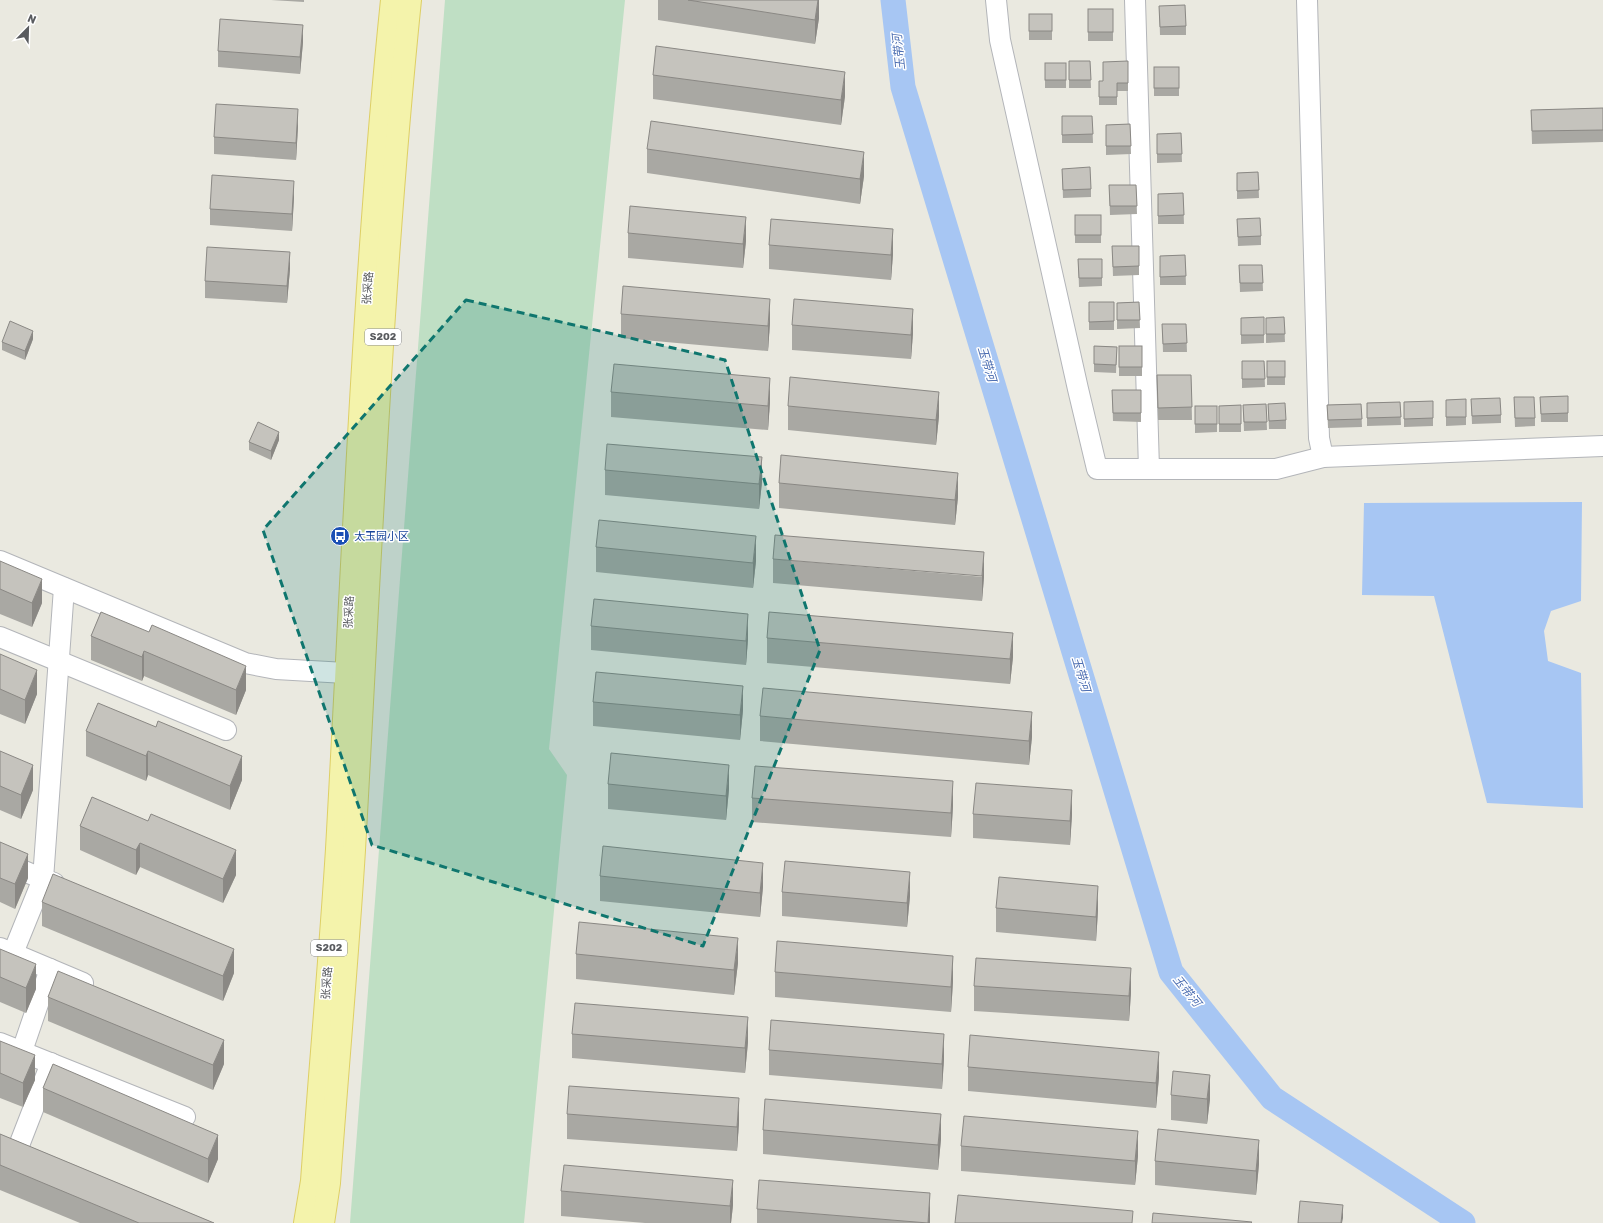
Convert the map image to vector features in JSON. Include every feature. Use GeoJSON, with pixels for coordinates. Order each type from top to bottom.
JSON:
{"type":"FeatureCollection","features":[{"type":"Feature","properties":{"kind":"main road","name":"张采路"},"geometry":{"type":"LineString","coordinates":[[323,1223],[330,1176],[354,853],[355,674],[364,348],[382,106],[392,0]]}},
{"type":"Feature","properties":{"kind":"main road","name":"张采路"},"geometry":{"type":"LineString","coordinates":[[305,1223],[312,1181],[336,852],[355,674],[390,225],[410,0]]}},
{"type":"Feature","properties":{"kind":"street"},"geometry":{"type":"LineString","coordinates":[[996,0],[1000,40],[1097,469],[1276,469],[1323,457],[1603,446]]}},
{"type":"Feature","properties":{"kind":"street"},"geometry":{"type":"LineString","coordinates":[[1135,0],[1149,469]]}},
{"type":"Feature","properties":{"kind":"street"},"geometry":{"type":"LineString","coordinates":[[1308,0],[1319,430],[1323,457]]}},
{"type":"Feature","properties":{"kind":"street"},"geometry":{"type":"LineString","coordinates":[[0,562],[245,663],[276,669],[355,674]]}},
{"type":"Feature","properties":{"kind":"street"},"geometry":{"type":"LineString","coordinates":[[64,588],[43,879],[6,950],[101,991]]}},
{"type":"Feature","properties":{"kind":"street"},"geometry":{"type":"LineString","coordinates":[[0,637],[226,730]]}},
{"type":"Feature","properties":{"kind":"street"},"geometry":{"type":"LineString","coordinates":[[0,861],[72,891]]}},
{"type":"Feature","properties":{"kind":"street"},"geometry":{"type":"LineString","coordinates":[[22,1051],[50,969]]}},
{"type":"Feature","properties":{"kind":"street"},"geometry":{"type":"LineString","coordinates":[[0,1043],[185,1117]]}},
{"type":"Feature","properties":{"kind":"street"},"geometry":{"type":"LineString","coordinates":[[0,1141],[25,1151],[51,1063]]}},
{"type":"Feature","properties":{"kind":"highlighted area"},"geometry":{"type":"Polygon","coordinates":[[[466,300],[725,360],[820,650],[703,946],[372,845],[263,530],[466,300]]]}},
{"type":"Feature","properties":{"kind":"green space"},"geometry":{"type":"Polygon","coordinates":[[[445,0],[625,0],[549,749],[567,775],[524,1223],[350,1223],[445,0]]]}},
{"type":"Feature","properties":{"kind":"water"},"geometry":{"type":"Polygon","coordinates":[[[1582,502],[1581,601],[1551,611],[1544,631],[1548,661],[1581,673],[1583,808],[1487,803],[1434,596],[1362,595],[1364,503],[1582,502]]]}},
{"type":"Feature","properties":{"kind":"building"},"geometry":{"type":"Polygon","coordinates":[[[688,0],[818,0],[815,20],[688,0]]]}},
{"type":"Feature","properties":{"kind":"building"},"geometry":{"type":"Polygon","coordinates":[[[1185,5],[1186,26],[1160,27],[1159,6],[1185,5]]]}},
{"type":"Feature","properties":{"kind":"building"},"geometry":{"type":"Polygon","coordinates":[[[1088,9],[1113,9],[1113,32],[1088,32],[1088,9]]]}},
{"type":"Feature","properties":{"kind":"building"},"geometry":{"type":"Polygon","coordinates":[[[1029,14],[1052,14],[1052,31],[1029,31],[1029,14]]]}},
{"type":"Feature","properties":{"kind":"building"},"geometry":{"type":"Polygon","coordinates":[[[220,19],[303,25],[300,57],[218,51],[220,19]]]}},
{"type":"Feature","properties":{"kind":"building"},"geometry":{"type":"Polygon","coordinates":[[[656,46],[845,72],[841,100],[653,75],[656,46]]]}},
{"type":"Feature","properties":{"kind":"building"},"geometry":{"type":"Polygon","coordinates":[[[1069,61],[1090,61],[1091,80],[1069,80],[1069,61]]]}},
{"type":"Feature","properties":{"kind":"building"},"geometry":{"type":"Polygon","coordinates":[[[1128,61],[1128,83],[1117,83],[1117,97],[1099,97],[1099,81],[1103,81],[1103,62],[1128,61]]]}},
{"type":"Feature","properties":{"kind":"building"},"geometry":{"type":"Polygon","coordinates":[[[1045,63],[1066,63],[1066,80],[1045,80],[1045,63]]]}},
{"type":"Feature","properties":{"kind":"building"},"geometry":{"type":"Polygon","coordinates":[[[1154,67],[1179,67],[1179,88],[1154,88],[1154,67]]]}},
{"type":"Feature","properties":{"kind":"building"},"geometry":{"type":"Polygon","coordinates":[[[216,104],[298,109],[296,143],[214,137],[216,104]]]}},
{"type":"Feature","properties":{"kind":"building"},"geometry":{"type":"Polygon","coordinates":[[[1603,108],[1603,130],[1532,131],[1531,110],[1603,108]]]}},
{"type":"Feature","properties":{"kind":"building"},"geometry":{"type":"Polygon","coordinates":[[[1062,116],[1092,116],[1093,134],[1062,135],[1062,116]]]}},
{"type":"Feature","properties":{"kind":"building"},"geometry":{"type":"Polygon","coordinates":[[[651,121],[864,152],[860,179],[647,149],[651,121]]]}},
{"type":"Feature","properties":{"kind":"building"},"geometry":{"type":"Polygon","coordinates":[[[1130,124],[1131,146],[1106,146],[1106,125],[1130,124]]]}},
{"type":"Feature","properties":{"kind":"building"},"geometry":{"type":"Polygon","coordinates":[[[1181,133],[1182,154],[1157,154],[1157,134],[1181,133]]]}},
{"type":"Feature","properties":{"kind":"building"},"geometry":{"type":"Polygon","coordinates":[[[1090,167],[1091,189],[1063,190],[1062,169],[1090,167]]]}},
{"type":"Feature","properties":{"kind":"building"},"geometry":{"type":"Polygon","coordinates":[[[1258,172],[1259,190],[1237,191],[1237,173],[1258,172]]]}},
{"type":"Feature","properties":{"kind":"building"},"geometry":{"type":"Polygon","coordinates":[[[212,175],[294,181],[292,214],[210,209],[212,175]]]}},
{"type":"Feature","properties":{"kind":"building"},"geometry":{"type":"Polygon","coordinates":[[[1109,185],[1136,185],[1137,206],[1110,206],[1109,185]]]}},
{"type":"Feature","properties":{"kind":"building"},"geometry":{"type":"Polygon","coordinates":[[[1183,193],[1184,215],[1158,216],[1158,194],[1183,193]]]}},
{"type":"Feature","properties":{"kind":"building"},"geometry":{"type":"Polygon","coordinates":[[[630,206],[746,217],[743,244],[628,233],[630,206]]]}},
{"type":"Feature","properties":{"kind":"building"},"geometry":{"type":"Polygon","coordinates":[[[1075,215],[1101,215],[1101,235],[1075,235],[1075,215]]]}},
{"type":"Feature","properties":{"kind":"building"},"geometry":{"type":"Polygon","coordinates":[[[1260,218],[1261,236],[1238,237],[1237,219],[1260,218]]]}},
{"type":"Feature","properties":{"kind":"building"},"geometry":{"type":"Polygon","coordinates":[[[771,219],[893,229],[891,255],[769,245],[771,219]]]}},
{"type":"Feature","properties":{"kind":"building"},"geometry":{"type":"Polygon","coordinates":[[[1112,246],[1139,246],[1139,266],[1113,267],[1112,246]]]}},
{"type":"Feature","properties":{"kind":"building"},"geometry":{"type":"Polygon","coordinates":[[[207,247],[290,252],[287,286],[205,281],[207,247]]]}},
{"type":"Feature","properties":{"kind":"building"},"geometry":{"type":"Polygon","coordinates":[[[1185,255],[1186,276],[1160,277],[1160,256],[1185,255]]]}},
{"type":"Feature","properties":{"kind":"building"},"geometry":{"type":"Polygon","coordinates":[[[1078,259],[1102,259],[1102,278],[1079,278],[1078,259]]]}},
{"type":"Feature","properties":{"kind":"building"},"geometry":{"type":"Polygon","coordinates":[[[1239,265],[1262,265],[1263,283],[1240,283],[1239,265]]]}},
{"type":"Feature","properties":{"kind":"building"},"geometry":{"type":"Polygon","coordinates":[[[623,286],[770,299],[768,326],[621,314],[623,286]]]}},
{"type":"Feature","properties":{"kind":"building"},"geometry":{"type":"Polygon","coordinates":[[[794,299],[913,309],[911,335],[792,325],[794,299]]]}},
{"type":"Feature","properties":{"kind":"building"},"geometry":{"type":"Polygon","coordinates":[[[1089,302],[1114,302],[1114,321],[1089,322],[1089,302]]]}},
{"type":"Feature","properties":{"kind":"building"},"geometry":{"type":"Polygon","coordinates":[[[1139,302],[1140,320],[1117,320],[1117,303],[1139,302]]]}},
{"type":"Feature","properties":{"kind":"building"},"geometry":{"type":"Polygon","coordinates":[[[1264,317],[1264,335],[1241,335],[1241,318],[1264,317]]]}},
{"type":"Feature","properties":{"kind":"building"},"geometry":{"type":"Polygon","coordinates":[[[1284,317],[1285,334],[1266,334],[1266,318],[1284,317]]]}},
{"type":"Feature","properties":{"kind":"building"},"geometry":{"type":"Polygon","coordinates":[[[10,321],[33,331],[25,351],[2,342],[10,321]]]}},
{"type":"Feature","properties":{"kind":"building"},"geometry":{"type":"Polygon","coordinates":[[[1162,324],[1186,324],[1187,343],[1163,344],[1162,324]]]}},
{"type":"Feature","properties":{"kind":"building"},"geometry":{"type":"Polygon","coordinates":[[[1094,346],[1117,347],[1116,365],[1094,364],[1094,346]]]}},
{"type":"Feature","properties":{"kind":"building"},"geometry":{"type":"Polygon","coordinates":[[[1119,346],[1142,346],[1142,367],[1119,367],[1119,346]]]}},
{"type":"Feature","properties":{"kind":"building"},"geometry":{"type":"Polygon","coordinates":[[[1242,361],[1264,361],[1265,379],[1242,379],[1242,361]]]}},
{"type":"Feature","properties":{"kind":"building"},"geometry":{"type":"Polygon","coordinates":[[[1267,361],[1285,361],[1285,377],[1267,377],[1267,361]]]}},
{"type":"Feature","properties":{"kind":"building"},"geometry":{"type":"Polygon","coordinates":[[[614,364],[770,378],[768,406],[611,392],[614,364]]]}},
{"type":"Feature","properties":{"kind":"building"},"geometry":{"type":"Polygon","coordinates":[[[1157,375],[1191,375],[1192,407],[1158,408],[1157,375]]]}},
{"type":"Feature","properties":{"kind":"building"},"geometry":{"type":"Polygon","coordinates":[[[790,377],[939,392],[936,420],[788,406],[790,377]]]}},
{"type":"Feature","properties":{"kind":"building"},"geometry":{"type":"Polygon","coordinates":[[[1112,390],[1141,390],[1141,413],[1113,413],[1112,390]]]}},
{"type":"Feature","properties":{"kind":"building"},"geometry":{"type":"Polygon","coordinates":[[[1568,396],[1568,413],[1541,414],[1540,397],[1568,396]]]}},
{"type":"Feature","properties":{"kind":"building"},"geometry":{"type":"Polygon","coordinates":[[[1514,397],[1534,397],[1535,418],[1515,418],[1514,397]]]}},
{"type":"Feature","properties":{"kind":"building"},"geometry":{"type":"Polygon","coordinates":[[[1500,398],[1501,415],[1472,416],[1471,399],[1500,398]]]}},
{"type":"Feature","properties":{"kind":"building"},"geometry":{"type":"Polygon","coordinates":[[[1466,399],[1466,417],[1446,417],[1446,400],[1466,399]]]}},
{"type":"Feature","properties":{"kind":"building"},"geometry":{"type":"Polygon","coordinates":[[[1433,401],[1433,418],[1404,419],[1404,402],[1433,401]]]}},
{"type":"Feature","properties":{"kind":"building"},"geometry":{"type":"Polygon","coordinates":[[[1400,402],[1401,417],[1367,418],[1367,403],[1400,402]]]}},
{"type":"Feature","properties":{"kind":"building"},"geometry":{"type":"Polygon","coordinates":[[[1285,403],[1286,420],[1269,421],[1268,404],[1285,403]]]}},
{"type":"Feature","properties":{"kind":"building"},"geometry":{"type":"Polygon","coordinates":[[[1266,404],[1267,422],[1244,422],[1243,405],[1266,404]]]}},
{"type":"Feature","properties":{"kind":"building"},"geometry":{"type":"Polygon","coordinates":[[[1361,404],[1362,419],[1328,420],[1327,405],[1361,404]]]}},
{"type":"Feature","properties":{"kind":"building"},"geometry":{"type":"Polygon","coordinates":[[[1241,405],[1241,424],[1219,424],[1219,406],[1241,405]]]}},
{"type":"Feature","properties":{"kind":"building"},"geometry":{"type":"Polygon","coordinates":[[[1195,406],[1217,406],[1217,424],[1195,424],[1195,406]]]}},
{"type":"Feature","properties":{"kind":"building"},"geometry":{"type":"Polygon","coordinates":[[[258,422],[279,432],[271,451],[249,442],[258,422]]]}},
{"type":"Feature","properties":{"kind":"building"},"geometry":{"type":"Polygon","coordinates":[[[607,444],[762,457],[759,484],[605,470],[607,444]]]}},
{"type":"Feature","properties":{"kind":"building"},"geometry":{"type":"Polygon","coordinates":[[[781,455],[958,473],[955,500],[779,483],[781,455]]]}},
{"type":"Feature","properties":{"kind":"building"},"geometry":{"type":"Polygon","coordinates":[[[599,520],[756,536],[753,563],[596,547],[599,520]]]}},
{"type":"Feature","properties":{"kind":"building"},"geometry":{"type":"Polygon","coordinates":[[[775,535],[984,552],[982,576],[773,559],[775,535]]]}},
{"type":"Feature","properties":{"kind":"building"},"geometry":{"type":"Polygon","coordinates":[[[0,561],[42,579],[32,603],[0,589],[0,561]]]}},
{"type":"Feature","properties":{"kind":"building"},"geometry":{"type":"Polygon","coordinates":[[[594,599],[748,614],[746,641],[591,626],[594,599]]]}},
{"type":"Feature","properties":{"kind":"building"},"geometry":{"type":"Polygon","coordinates":[[[101,612],[149,632],[152,625],[246,666],[236,690],[144,651],[142,657],[91,636],[101,612]]]}},
{"type":"Feature","properties":{"kind":"building"},"geometry":{"type":"Polygon","coordinates":[[[769,612],[1013,633],[1010,659],[767,638],[769,612]]]}},
{"type":"Feature","properties":{"kind":"building"},"geometry":{"type":"Polygon","coordinates":[[[0,654],[37,670],[25,700],[0,689],[0,654]]]}},
{"type":"Feature","properties":{"kind":"building"},"geometry":{"type":"Polygon","coordinates":[[[596,672],[743,686],[740,715],[593,702],[596,672]]]}},
{"type":"Feature","properties":{"kind":"building"},"geometry":{"type":"Polygon","coordinates":[[[763,688],[1032,712],[1029,741],[760,716],[763,688]]]}},
{"type":"Feature","properties":{"kind":"building"},"geometry":{"type":"Polygon","coordinates":[[[98,703],[156,727],[158,721],[242,756],[230,786],[148,751],[146,756],[86,731],[98,703]]]}},
{"type":"Feature","properties":{"kind":"building"},"geometry":{"type":"Polygon","coordinates":[[[0,751],[33,765],[21,795],[0,786],[0,751]]]}},
{"type":"Feature","properties":{"kind":"building"},"geometry":{"type":"Polygon","coordinates":[[[611,753],[729,765],[726,796],[608,784],[611,753]]]}},
{"type":"Feature","properties":{"kind":"building"},"geometry":{"type":"Polygon","coordinates":[[[755,766],[953,781],[951,813],[752,798],[755,766]]]}},
{"type":"Feature","properties":{"kind":"building"},"geometry":{"type":"Polygon","coordinates":[[[976,783],[1072,790],[1070,821],[973,814],[976,783]]]}},
{"type":"Feature","properties":{"kind":"building"},"geometry":{"type":"Polygon","coordinates":[[[92,797],[148,821],[151,814],[236,850],[223,879],[140,843],[136,850],[80,826],[92,797]]]}},
{"type":"Feature","properties":{"kind":"building"},"geometry":{"type":"Polygon","coordinates":[[[0,842],[28,854],[15,884],[0,878],[0,842]]]}},
{"type":"Feature","properties":{"kind":"building"},"geometry":{"type":"Polygon","coordinates":[[[603,846],[763,863],[760,893],[600,876],[603,846]]]}},
{"type":"Feature","properties":{"kind":"building"},"geometry":{"type":"Polygon","coordinates":[[[785,861],[910,872],[907,903],[782,892],[785,861]]]}},
{"type":"Feature","properties":{"kind":"building"},"geometry":{"type":"Polygon","coordinates":[[[53,874],[234,949],[223,976],[42,902],[53,874]]]}},
{"type":"Feature","properties":{"kind":"building"},"geometry":{"type":"Polygon","coordinates":[[[999,877],[1098,886],[1096,917],[996,908],[999,877]]]}},
{"type":"Feature","properties":{"kind":"building"},"geometry":{"type":"Polygon","coordinates":[[[579,922],[738,938],[734,970],[576,954],[579,922]]]}},
{"type":"Feature","properties":{"kind":"building"},"geometry":{"type":"Polygon","coordinates":[[[777,941],[953,956],[951,987],[775,972],[777,941]]]}},
{"type":"Feature","properties":{"kind":"building"},"geometry":{"type":"Polygon","coordinates":[[[0,949],[36,964],[26,988],[0,977],[0,949]]]}},
{"type":"Feature","properties":{"kind":"building"},"geometry":{"type":"Polygon","coordinates":[[[976,958],[1131,968],[1129,996],[974,986],[976,958]]]}},
{"type":"Feature","properties":{"kind":"building"},"geometry":{"type":"Polygon","coordinates":[[[58,971],[224,1040],[213,1065],[48,997],[58,971]]]}},
{"type":"Feature","properties":{"kind":"building"},"geometry":{"type":"Polygon","coordinates":[[[575,1003],[748,1017],[745,1048],[572,1034],[575,1003]]]}},
{"type":"Feature","properties":{"kind":"building"},"geometry":{"type":"Polygon","coordinates":[[[771,1020],[944,1034],[942,1064],[769,1050],[771,1020]]]}},
{"type":"Feature","properties":{"kind":"building"},"geometry":{"type":"Polygon","coordinates":[[[970,1035],[1159,1052],[1156,1083],[968,1067],[970,1035]]]}},
{"type":"Feature","properties":{"kind":"building"},"geometry":{"type":"Polygon","coordinates":[[[0,1041],[35,1055],[23,1083],[0,1073],[0,1041]]]}},
{"type":"Feature","properties":{"kind":"building"},"geometry":{"type":"Polygon","coordinates":[[[53,1064],[218,1135],[208,1159],[43,1088],[53,1064]]]}},
{"type":"Feature","properties":{"kind":"building"},"geometry":{"type":"Polygon","coordinates":[[[1173,1071],[1210,1075],[1207,1099],[1171,1095],[1173,1071]]]}},
{"type":"Feature","properties":{"kind":"building"},"geometry":{"type":"Polygon","coordinates":[[[569,1086],[739,1098],[737,1127],[567,1114],[569,1086]]]}},
{"type":"Feature","properties":{"kind":"building"},"geometry":{"type":"Polygon","coordinates":[[[765,1099],[941,1114],[938,1145],[763,1130],[765,1099]]]}},
{"type":"Feature","properties":{"kind":"building"},"geometry":{"type":"Polygon","coordinates":[[[964,1116],[1138,1131],[1135,1161],[961,1146],[964,1116]]]}},
{"type":"Feature","properties":{"kind":"building"},"geometry":{"type":"Polygon","coordinates":[[[1158,1129],[1259,1140],[1256,1171],[1155,1161],[1158,1129]]]}},
{"type":"Feature","properties":{"kind":"building"},"geometry":{"type":"Polygon","coordinates":[[[0,1134],[214,1223],[139,1223],[0,1165],[0,1134]]]}},
{"type":"Feature","properties":{"kind":"building"},"geometry":{"type":"Polygon","coordinates":[[[564,1165],[733,1180],[730,1206],[561,1191],[564,1165]]]}},
{"type":"Feature","properties":{"kind":"building"},"geometry":{"type":"Polygon","coordinates":[[[759,1180],[930,1193],[928,1223],[757,1209],[759,1180]]]}},
{"type":"Feature","properties":{"kind":"building"},"geometry":{"type":"Polygon","coordinates":[[[958,1195],[1133,1211],[1132,1223],[955,1223],[958,1195]]]}},
{"type":"Feature","properties":{"kind":"building"},"geometry":{"type":"Polygon","coordinates":[[[1300,1201],[1343,1205],[1341,1223],[1298,1223],[1300,1201]]]}},
{"type":"Feature","properties":{"kind":"building"},"geometry":{"type":"Polygon","coordinates":[[[1153,1213],[1252,1222],[1152,1223],[1153,1213]]]}},
{"type":"Feature","properties":{"kind":"waterway","name":"玉带河"},"geometry":{"type":"LineString","coordinates":[[893,0],[903,87],[1171,972],[1272,1098],[1463,1223]]}},
{"type":"Feature","properties":{"kind":"place","name":"太玉园小区"},"geometry":{"type":"Point","coordinates":[340,536]}}]}
